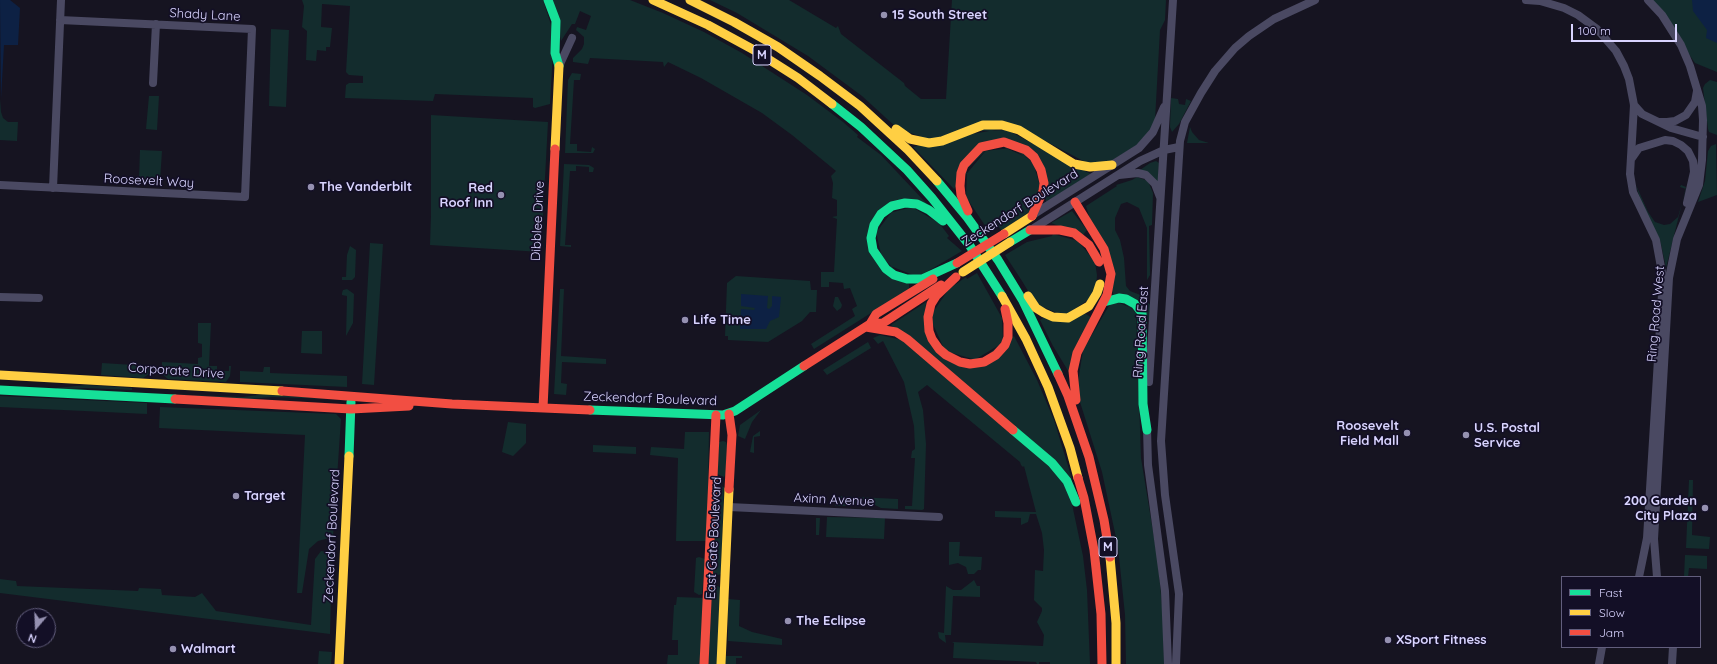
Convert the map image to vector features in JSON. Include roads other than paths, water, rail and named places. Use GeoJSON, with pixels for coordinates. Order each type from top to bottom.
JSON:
{"type":"FeatureCollection","features":[{"type":"Feature","properties":{"kind":"main road"},"geometry":{"type":"LineString","coordinates":[[548,0],[556,21],[555,53],[558,66]]}},
{"type":"Feature","properties":{"kind":"main road","name":"M"},"geometry":{"type":"LineString","coordinates":[[653,0],[702,22],[743,44],[798,78],[834,105],[874,139],[906,170],[932,198],[970,246],[1001,294],[1035,357],[1062,423],[1084,498],[1094,550],[1101,614],[1102,664]]}},
{"type":"Feature","properties":{"kind":"main road","name":"M"},"geometry":{"type":"LineString","coordinates":[[690,0],[734,22],[778,48],[820,76],[860,106],[916,159],[946,192],[974,227],[1003,268],[1029,312],[1047,348],[1063,384],[1081,432],[1098,494],[1108,545],[1115,610],[1116,664]]}},
{"type":"Feature","properties":{"kind":"main road","name":"Dibblee Drive"},"geometry":{"type":"LineString","coordinates":[[543,408],[558,66]]}},
{"type":"Feature","properties":{"kind":"main road"},"geometry":{"type":"LineString","coordinates":[[860,106],[893,126],[906,136],[918,141],[929,143],[938,142],[978,126],[992,124],[1002,125],[1019,130],[1074,164],[1090,168],[1112,165]]}},
{"type":"Feature","properties":{"kind":"main road"},"geometry":{"type":"LineString","coordinates":[[974,227],[962,195],[960,186],[961,173],[967,161],[974,153],[981,147],[995,143],[1004,142],[1018,145],[1030,153],[1040,166],[1043,178],[1043,191],[1032,216]]}},
{"type":"Feature","properties":{"kind":"main road"},"geometry":{"type":"LineString","coordinates":[[1075,202],[1104,249],[1110,264],[1110,282],[1104,302],[1082,341],[1074,366],[1074,388],[1081,432]]}},
{"type":"Feature","properties":{"kind":"main road"},"geometry":{"type":"LineString","coordinates":[[957,263],[922,279],[907,279],[894,275],[882,265],[873,250],[871,238],[876,221],[884,211],[892,206],[905,203],[918,204],[936,215],[970,246]]}},
{"type":"Feature","properties":{"kind":"main road","name":"Zeckendorf Boulevard"},"geometry":{"type":"LineString","coordinates":[[868,326],[876,314],[1032,216]]}},
{"type":"Feature","properties":{"kind":"main road"},"geometry":{"type":"LineString","coordinates":[[1003,268],[1036,308],[1048,316],[1058,318],[1073,316],[1082,312],[1089,306],[1097,293],[1100,272],[1098,259],[1093,250],[1078,236],[1065,230],[1030,230]]}},
{"type":"Feature","properties":{"kind":"main road","name":"Zeckendorf Boulevard"},"geometry":{"type":"LineString","coordinates":[[339,664],[351,395],[452,404],[716,415],[729,414],[868,326],[883,323],[1030,230]]}},
{"type":"Feature","properties":{"kind":"main road"},"geometry":{"type":"LineString","coordinates":[[959,275],[936,296],[930,308],[928,321],[931,335],[936,346],[946,355],[955,360],[970,364],[984,362],[996,355],[1002,348],[1008,337],[1008,329],[1001,294]]}},
{"type":"Feature","properties":{"kind":"main road"},"geometry":{"type":"LineString","coordinates":[[1104,302],[1119,298],[1126,299],[1135,304],[1142,313],[1143,404],[1147,430]]}},
{"type":"Feature","properties":{"kind":"main road"},"geometry":{"type":"LineString","coordinates":[[868,326],[892,331],[904,336],[1052,463],[1064,476],[1073,491],[1079,514],[1094,550]]}},
{"type":"Feature","properties":{"kind":"main road","name":"Corporate Drive"},"geometry":{"type":"LineString","coordinates":[[0,375],[351,395]]}},
{"type":"Feature","properties":{"kind":"main road"},"geometry":{"type":"LineString","coordinates":[[0,390],[351,409]]}},
{"type":"Feature","properties":{"kind":"main road","name":"Zeckendorf Boulevard"},"geometry":{"type":"LineString","coordinates":[[351,409],[452,404]]}},
{"type":"Feature","properties":{"kind":"main road","name":"East Gate Boulevard"},"geometry":{"type":"LineString","coordinates":[[721,664],[732,431],[729,414]]}},
{"type":"Feature","properties":{"kind":"main road","name":"East Gate Boulevard"},"geometry":{"type":"LineString","coordinates":[[704,664],[716,415]]}},
{"type":"Feature","properties":{"kind":"main road"},"geometry":{"type":"LineString","coordinates":[[712,480],[730,481]]}},
{"type":"Feature","properties":{"kind":"main road"},"geometry":{"type":"LineString","coordinates":[[708,580],[725,581]]}},
{"type":"Feature","properties":{"kind":"street"},"geometry":{"type":"LineString","coordinates":[[53,188],[61,0]]}},
{"type":"Feature","properties":{"kind":"street","name":"Ring Road East"},"geometry":{"type":"LineString","coordinates":[[1168,664],[1164,577],[1148,465],[1147,430],[1173,0]]}},
{"type":"Feature","properties":{"kind":"street","name":"Ring Road East"},"geometry":{"type":"LineString","coordinates":[[1176,664],[1180,627],[1179,594],[1165,495],[1161,441],[1181,134],[1207,83],[1228,56],[1249,36],[1284,14],[1315,0]]}},
{"type":"Feature","properties":{"kind":"street","name":"Ring Road West"},"geometry":{"type":"LineString","coordinates":[[1526,0],[1540,1],[1564,8],[1578,15],[1597,29],[1616,50],[1629,79],[1634,105],[1630,174],[1633,192],[1656,240],[1663,278],[1647,538],[1639,576]]}},
{"type":"Feature","properties":{"kind":"street","name":"Ring Road West"},"geometry":{"type":"LineString","coordinates":[[1648,0],[1669,26],[1681,45],[1690,66],[1702,106],[1703,137],[1699,185],[1677,239],[1669,284],[1654,539],[1657,576]]}},
{"type":"Feature","properties":{"kind":"street","name":"Shady Lane"},"geometry":{"type":"LineString","coordinates":[[60,20],[252,29],[245,197]]}},
{"type":"Feature","properties":{"kind":"street"},"geometry":{"type":"LineString","coordinates":[[153,83],[156,24]]}},
{"type":"Feature","properties":{"kind":"street","name":"Dibblee Drive"},"geometry":{"type":"LineString","coordinates":[[558,66],[572,38]]}},
{"type":"Feature","properties":{"kind":"street"},"geometry":{"type":"LineString","coordinates":[[1655,121],[1667,122],[1686,115],[1695,102],[1697,89]]}},
{"type":"Feature","properties":{"kind":"street","name":"Zeckendorf Boulevard"},"geometry":{"type":"LineString","coordinates":[[1032,216],[1139,148],[1156,128],[1167,99]]}},
{"type":"Feature","properties":{"kind":"street"},"geometry":{"type":"LineString","coordinates":[[1634,105],[1642,114],[1655,121],[1671,128],[1703,137]]}},
{"type":"Feature","properties":{"kind":"street"},"geometry":{"type":"LineString","coordinates":[[1631,159],[1639,148],[1665,140],[1674,141],[1688,150],[1693,161],[1694,172],[1684,221]]}},
{"type":"Feature","properties":{"kind":"street","name":"Zeckendorf Boulevard"},"geometry":{"type":"LineString","coordinates":[[1030,230],[1144,158],[1164,150],[1179,147]]}},
{"type":"Feature","properties":{"kind":"street"},"geometry":{"type":"LineString","coordinates":[[1116,175],[1138,172],[1146,175],[1155,184],[1161,201]]}},
{"type":"Feature","properties":{"kind":"street","name":"Roosevelt Way"},"geometry":{"type":"LineString","coordinates":[[0,185],[245,197]]}},
{"type":"Feature","properties":{"kind":"street"},"geometry":{"type":"LineString","coordinates":[[0,297],[39,298]]}},
{"type":"Feature","properties":{"kind":"street","name":"Axinn Avenue"},"geometry":{"type":"LineString","coordinates":[[728,507],[939,517]]}},
{"type":"Feature","properties":{"kind":"street"},"geometry":{"type":"LineString","coordinates":[[1167,622],[1180,627]]}},
{"type":"Feature","properties":{"kind":"street"},"geometry":{"type":"LineString","coordinates":[[1599,664],[1602,648]]}},
{"type":"Feature","properties":{"kind":"street"},"geometry":{"type":"LineString","coordinates":[[1672,664],[1673,648]]}},
{"type":"Feature","properties":{"kind":"water"},"geometry":{"type":"Polygon","coordinates":[[[0,0],[10,0],[20,8],[18,45],[4,45],[1,99],[0,0]]]}},
{"type":"Feature","properties":{"kind":"water"},"geometry":{"type":"Polygon","coordinates":[[[1692,0],[1717,0],[1717,43],[1706,38],[1707,30],[1693,11],[1692,0]]]}},
{"type":"Feature","properties":{"kind":"water"},"geometry":{"type":"Polygon","coordinates":[[[741,294],[768,296],[767,308],[769,309],[772,306],[772,296],[781,297],[779,317],[770,321],[766,329],[740,329],[741,309],[754,310],[755,308],[741,306],[741,294]]]}},
{"type":"Feature","properties":{"kind":"place","name":"15 South Street"},"geometry":{"type":"Point","coordinates":[884,15]}},
{"type":"Feature","properties":{"kind":"place","name":"The Vanderbilt"},"geometry":{"type":"Point","coordinates":[311,187]}},
{"type":"Feature","properties":{"kind":"place","name":"Red Roof Inn"},"geometry":{"type":"Point","coordinates":[501,195]}},
{"type":"Feature","properties":{"kind":"place","name":"Life Time"},"geometry":{"type":"Point","coordinates":[685,320]}},
{"type":"Feature","properties":{"kind":"place","name":"Roosevelt Field Mall"},"geometry":{"type":"Point","coordinates":[1407,433]}},
{"type":"Feature","properties":{"kind":"place","name":"U.S. Postal Service"},"geometry":{"type":"Point","coordinates":[1466,435]}},
{"type":"Feature","properties":{"kind":"place","name":"Target"},"geometry":{"type":"Point","coordinates":[236,496]}},
{"type":"Feature","properties":{"kind":"place","name":"200 Garden City Plaza"},"geometry":{"type":"Point","coordinates":[1705,508]}},
{"type":"Feature","properties":{"kind":"place","name":"The Eclipse"},"geometry":{"type":"Point","coordinates":[788,621]}},
{"type":"Feature","properties":{"kind":"place","name":"XSport Fitness"},"geometry":{"type":"Point","coordinates":[1388,640]}},
{"type":"Feature","properties":{"kind":"place","name":"Walmart"},"geometry":{"type":"Point","coordinates":[173,649]}}]}
